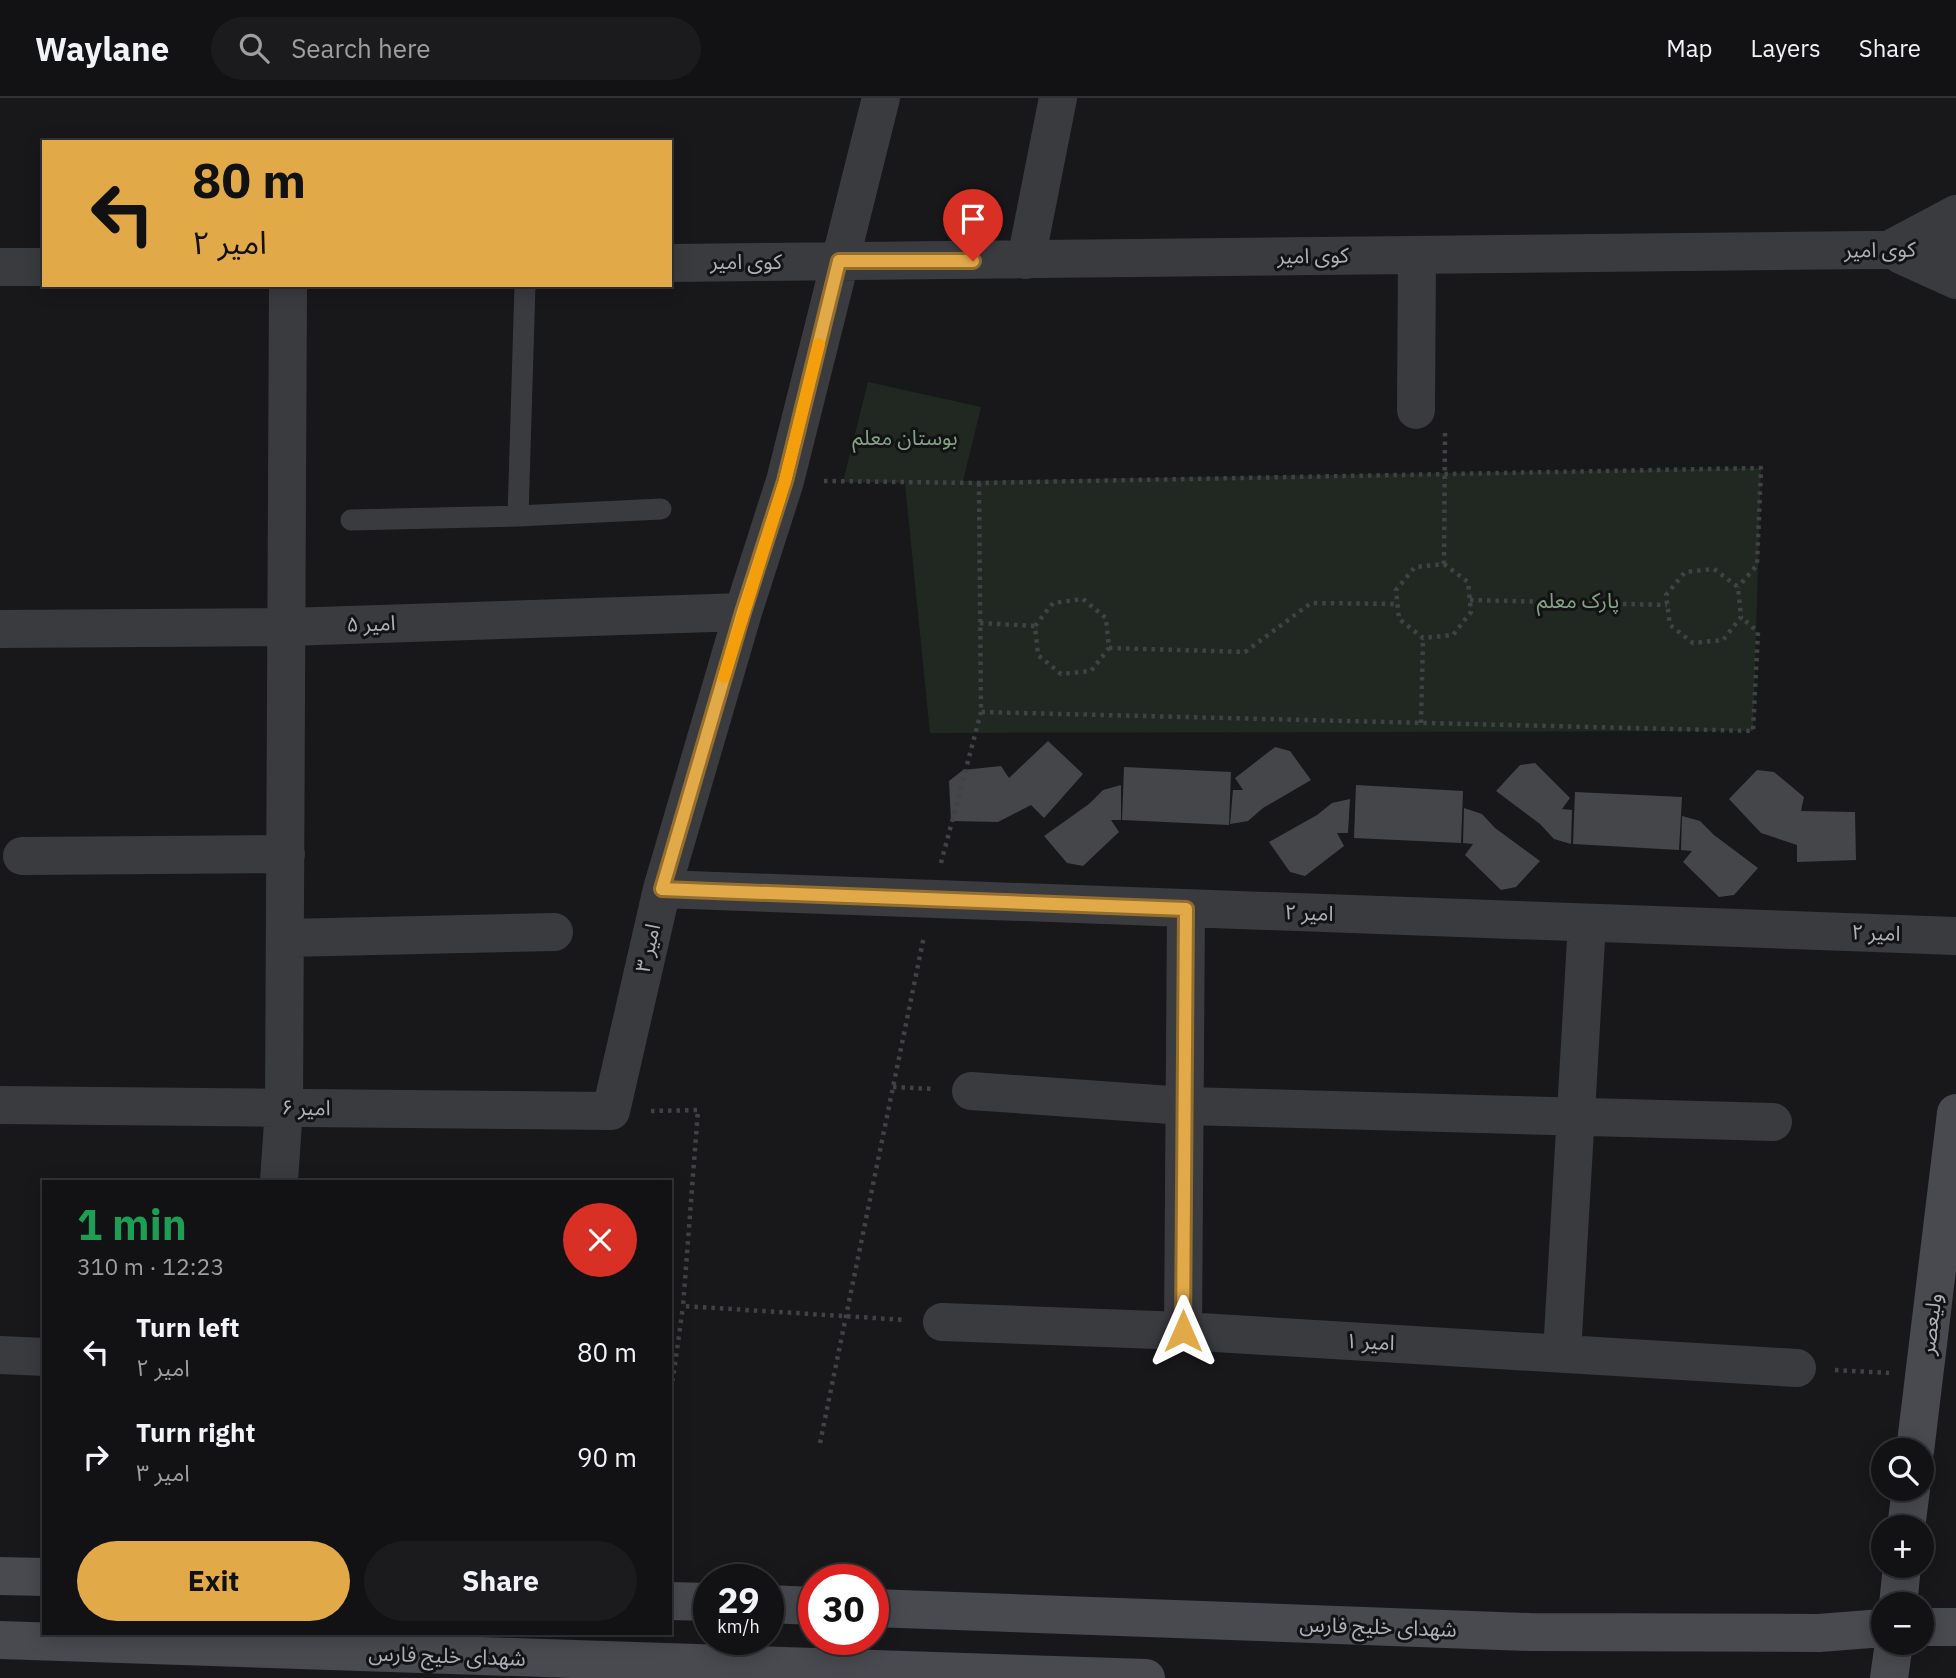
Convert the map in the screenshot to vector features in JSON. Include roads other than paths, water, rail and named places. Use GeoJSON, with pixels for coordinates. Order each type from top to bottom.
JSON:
{"type":"FeatureCollection","features":[{"type":"Feature","properties":{"kind":"main road","name":"ولیعصر"},"geometry":{"type":"LineString","coordinates":[[1917,1438],[1956,1113]]}},
{"type":"Feature","properties":{"kind":"main road"},"geometry":{"type":"LineString","coordinates":[[0,1576],[42,1577]]}},
{"type":"Feature","properties":{"kind":"main road"},"geometry":{"type":"LineString","coordinates":[[672,1601],[693,1602]]}},
{"type":"Feature","properties":{"kind":"main road","name":"شهدای خلیج فارس"},"geometry":{"type":"LineString","coordinates":[[889,1609],[1529,1632],[1819,1633],[1871,1629]]}},
{"type":"Feature","properties":{"kind":"main road"},"geometry":{"type":"LineString","coordinates":[[1934,1627],[1956,1627]]}},
{"type":"Feature","properties":{"kind":"main road","name":"شهدای خلیج فارس"},"geometry":{"type":"LineString","coordinates":[[0,1640],[1146,1678]]}},
{"type":"Feature","properties":{"kind":"main road"},"geometry":{"type":"LineString","coordinates":[[1889,1678],[1892,1655]]}},
{"type":"Feature","properties":{"kind":"street","name":"امیر ۳"},"geometry":{"type":"LineString","coordinates":[[611,1111],[662,889],[743,612],[785,481],[881,98]]}},
{"type":"Feature","properties":{"kind":"street"},"geometry":{"type":"LineString","coordinates":[[1026,260],[1065,99]]}},
{"type":"Feature","properties":{"kind":"street"},"geometry":{"type":"LineString","coordinates":[[1889,250],[1956,214]]}},
{"type":"Feature","properties":{"kind":"street","name":"کوی امیر"},"geometry":{"type":"LineString","coordinates":[[672,263],[1956,249]]}},
{"type":"Feature","properties":{"kind":"street"},"geometry":{"type":"LineString","coordinates":[[1889,250],[1956,280]]}},
{"type":"Feature","properties":{"kind":"street"},"geometry":{"type":"LineString","coordinates":[[1416,410],[1417,255]]}},
{"type":"Feature","properties":{"kind":"street"},"geometry":{"type":"LineString","coordinates":[[0,267],[42,267]]}},
{"type":"Feature","properties":{"kind":"street"},"geometry":{"type":"LineString","coordinates":[[279,1180],[284,1108],[288,287]]}},
{"type":"Feature","properties":{"kind":"street","name":"امیر ۵"},"geometry":{"type":"LineString","coordinates":[[0,629],[287,627],[743,612]]}},
{"type":"Feature","properties":{"kind":"street"},"geometry":{"type":"LineString","coordinates":[[22,856],[286,854]]}},
{"type":"Feature","properties":{"kind":"street","name":"امیر ۲"},"geometry":{"type":"LineString","coordinates":[[662,889],[1956,936]]}},
{"type":"Feature","properties":{"kind":"street"},"geometry":{"type":"LineString","coordinates":[[1183,1331],[1186,909]]}},
{"type":"Feature","properties":{"kind":"street"},"geometry":{"type":"LineString","coordinates":[[1562,1353],[1587,923]]}},
{"type":"Feature","properties":{"kind":"street"},"geometry":{"type":"LineString","coordinates":[[285,938],[554,933]]}},
{"type":"Feature","properties":{"kind":"street"},"geometry":{"type":"LineString","coordinates":[[971,1091],[1185,1106],[1773,1122]]}},
{"type":"Feature","properties":{"kind":"street","name":"امیر ۶"},"geometry":{"type":"LineString","coordinates":[[0,1105],[611,1111]]}},
{"type":"Feature","properties":{"kind":"street","name":"امیر ۱"},"geometry":{"type":"LineString","coordinates":[[942,1322],[1183,1331],[1797,1368]]}},
{"type":"Feature","properties":{"kind":"street"},"geometry":{"type":"LineString","coordinates":[[0,1355],[42,1357]]}},
{"type":"Feature","properties":{"kind":"lane"},"geometry":{"type":"LineString","coordinates":[[518,516],[524,287]]}},
{"type":"Feature","properties":{"kind":"lane"},"geometry":{"type":"LineString","coordinates":[[351,520],[661,509]]}},
{"type":"Feature","properties":{"kind":"park label","name":"بوستان معلم"},"geometry":{"type":"Point","coordinates":[905,438]}},
{"type":"Feature","properties":{"kind":"park label","name":"پارک معلم"},"geometry":{"type":"Point","coordinates":[1578,601]}}]}
